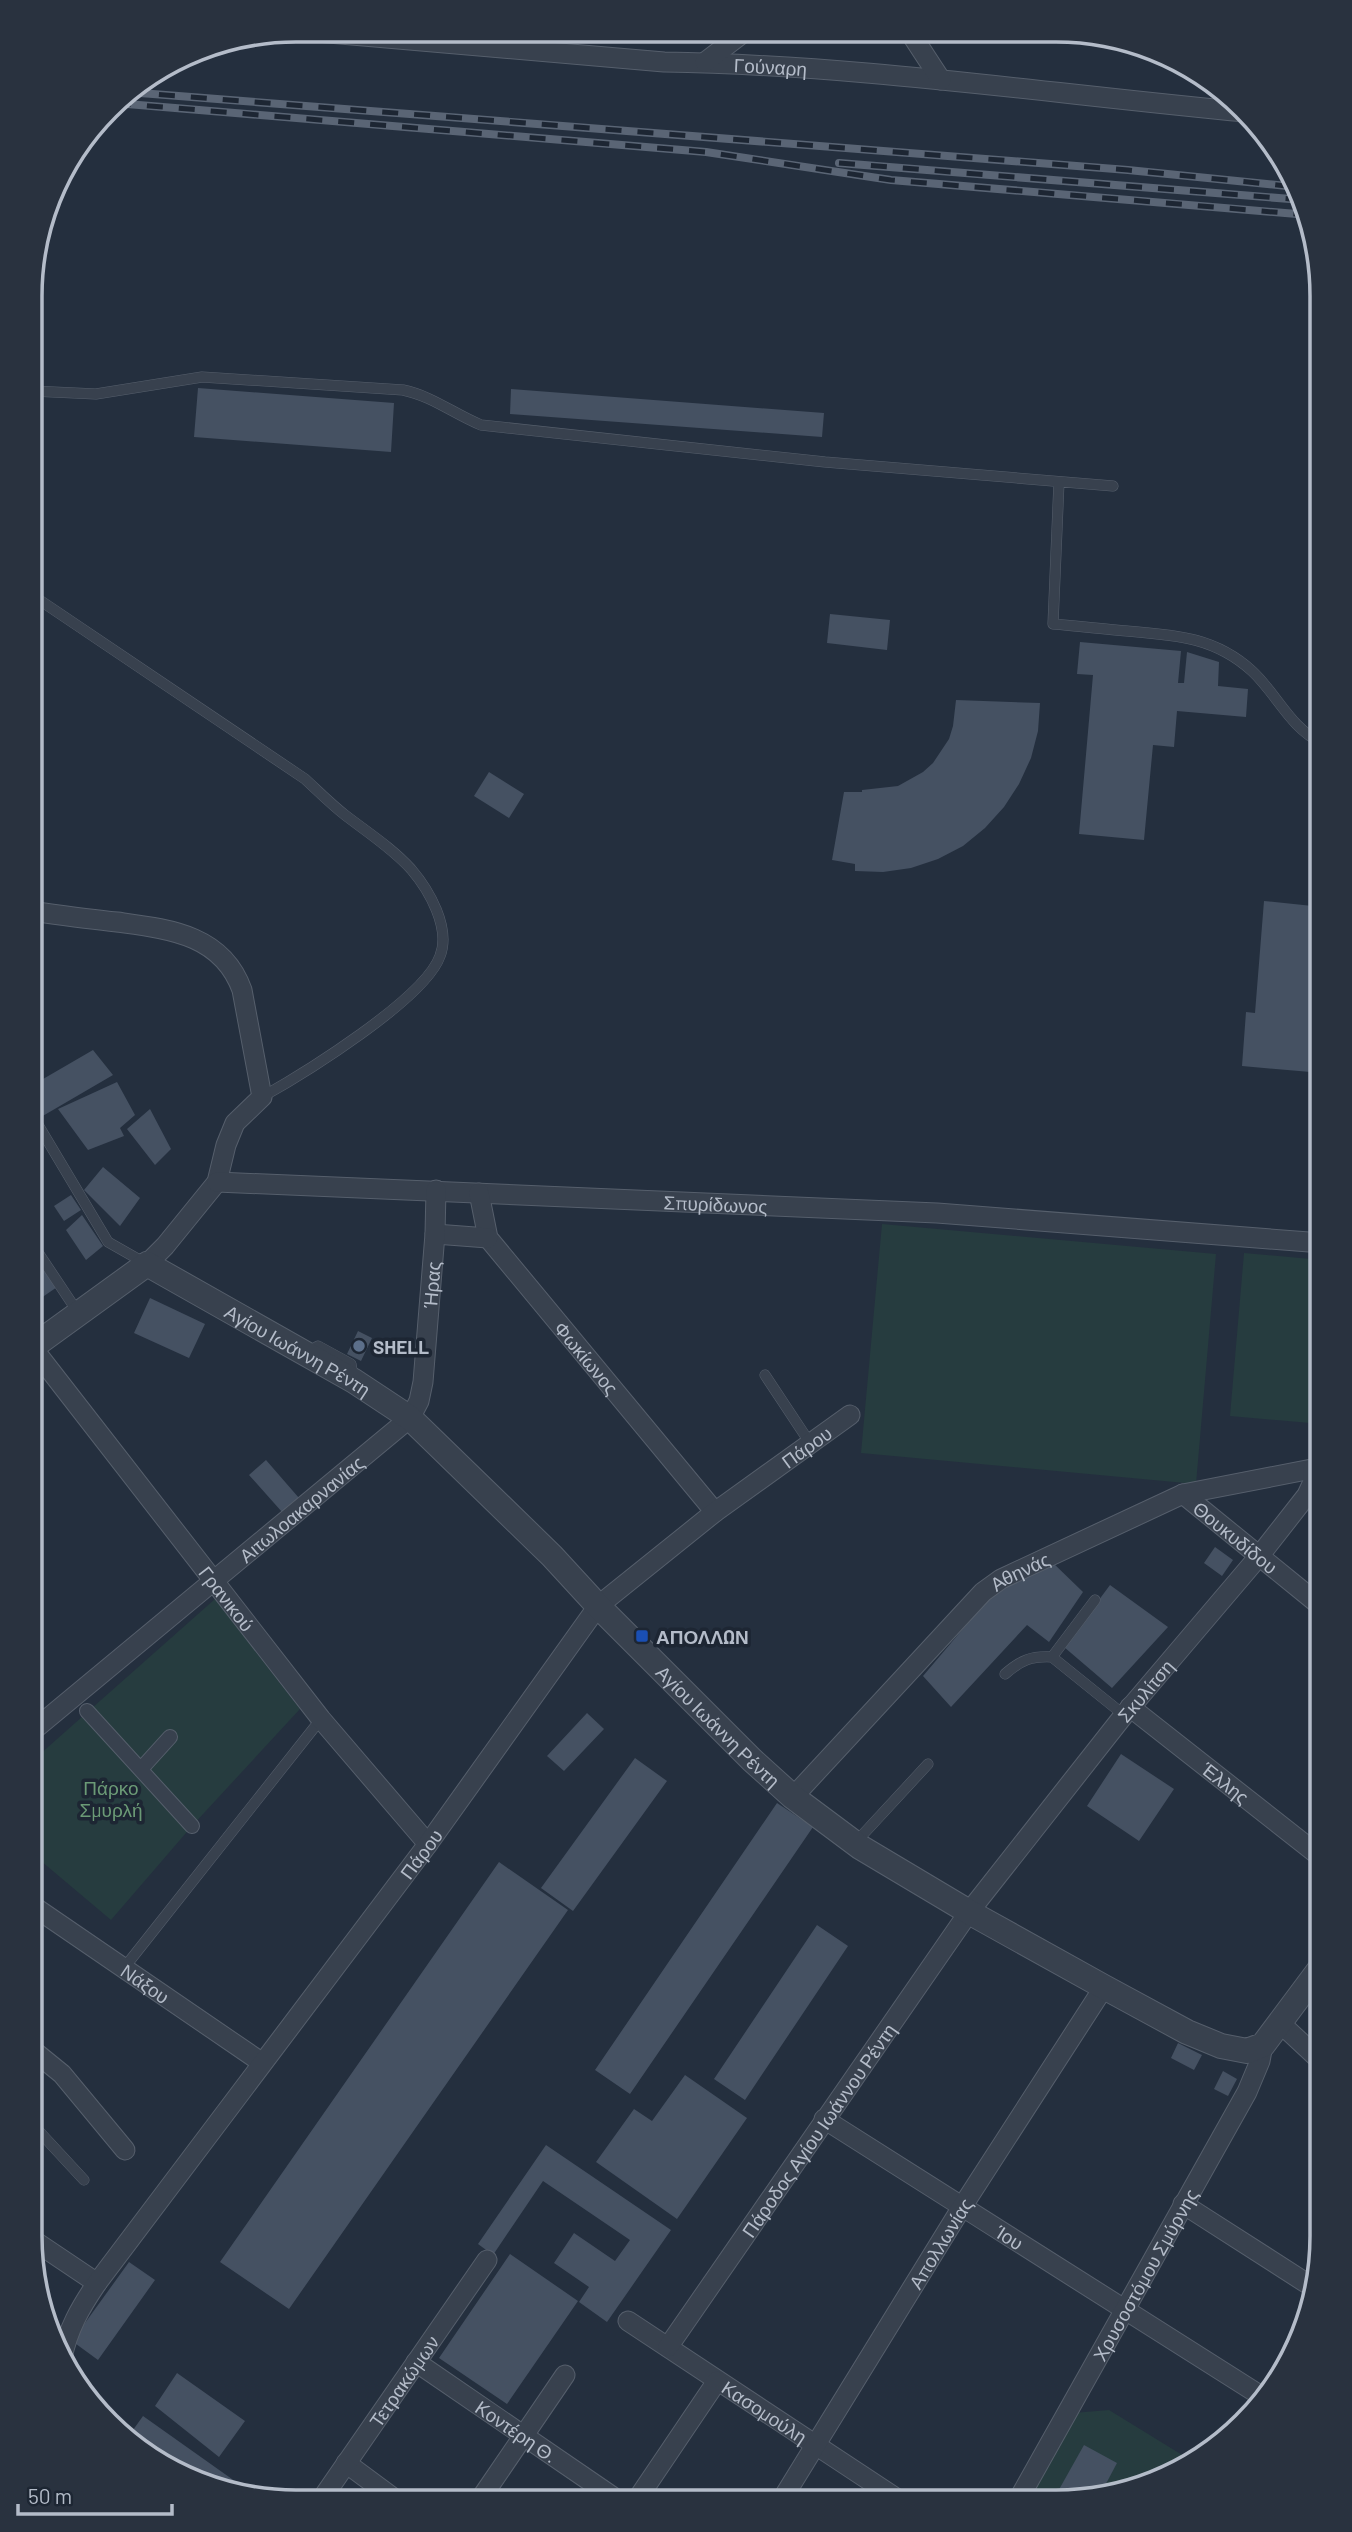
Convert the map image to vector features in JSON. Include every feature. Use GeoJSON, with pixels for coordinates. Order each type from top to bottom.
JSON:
{"type":"FeatureCollection","features":[{"type":"Feature","properties":{"kind":"street","name":"Γούναρη"},"geometry":{"type":"LineString","coordinates":[[524,42],[664,62],[705,62],[941,80],[1230,110]]}},
{"type":"Feature","properties":{"kind":"street"},"geometry":{"type":"LineString","coordinates":[[705,62],[731,42]]}},
{"type":"Feature","properties":{"kind":"street"},"geometry":{"type":"LineString","coordinates":[[916,42],[941,80]]}},
{"type":"Feature","properties":{"kind":"street"},"geometry":{"type":"LineString","coordinates":[[42,913],[179,932],[215,951],[237,976],[242,990],[262,1097],[235,1123],[226,1145],[217,1182],[165,1246],[147,1264],[42,1341]]}},
{"type":"Feature","properties":{"kind":"street","name":"Σπυρίδωνος"},"geometry":{"type":"LineString","coordinates":[[217,1182],[937,1213],[1310,1242]]}},
{"type":"Feature","properties":{"kind":"street","name":"Ήρας"},"geometry":{"type":"LineString","coordinates":[[410,1418],[419,1401],[423,1382],[436,1191]]}},
{"type":"Feature","properties":{"kind":"street","name":"Φωκίωνος"},"geometry":{"type":"LineString","coordinates":[[479,1193],[488,1238],[715,1511]]}},
{"type":"Feature","properties":{"kind":"street"},"geometry":{"type":"LineString","coordinates":[[435,1234],[488,1238]]}},
{"type":"Feature","properties":{"kind":"street","name":"Αγίου Ιωάννη Ρέντη"},"geometry":{"type":"LineString","coordinates":[[147,1264],[354,1381],[410,1418],[552,1556],[713,1722],[793,1797],[855,1843],[969,1912],[1205,2040],[1247,2051],[1263,2045]]}},
{"type":"Feature","properties":{"kind":"street","name":"Γρανικού"},"geometry":{"type":"LineString","coordinates":[[42,1361],[321,1719],[428,1844]]}},
{"type":"Feature","properties":{"kind":"street","name":"Πάρου"},"geometry":{"type":"LineString","coordinates":[[65,2343],[76,2314],[97,2283],[261,2062],[428,1844],[561,1662],[598,1606],[715,1511],[850,1415]]}},
{"type":"Feature","properties":{"kind":"street","name":"Αιτωλοακαρνανίας"},"geometry":{"type":"LineString","coordinates":[[42,1723],[410,1418]]}},
{"type":"Feature","properties":{"kind":"street","name":"Αθηνάς"},"geometry":{"type":"LineString","coordinates":[[793,1797],[983,1592],[1020,1569],[1183,1494],[1310,1470]]}},
{"type":"Feature","properties":{"kind":"street","name":"Σκυλίτση"},"geometry":{"type":"LineString","coordinates":[[969,1912],[1127,1711],[1260,1555],[1310,1488]]}},
{"type":"Feature","properties":{"kind":"street","name":"Θουκυδίδου"},"geometry":{"type":"LineString","coordinates":[[1183,1494],[1310,1597]]}},
{"type":"Feature","properties":{"kind":"street"},"geometry":{"type":"LineString","coordinates":[[88,1711],[192,1826]]}},
{"type":"Feature","properties":{"kind":"street","name":"Έλλης"},"geometry":{"type":"LineString","coordinates":[[1127,1711],[1310,1849]]}},
{"type":"Feature","properties":{"kind":"street"},"geometry":{"type":"LineString","coordinates":[[141,1769],[170,1737]]}},
{"type":"Feature","properties":{"kind":"street","name":"Νάξου"},"geometry":{"type":"LineString","coordinates":[[42,1912],[261,2062]]}},
{"type":"Feature","properties":{"kind":"street","name":"Πάροδος Αγίου Ιωάννου Ρέντη"},"geometry":{"type":"LineString","coordinates":[[668,2347],[969,1912]]}},
{"type":"Feature","properties":{"kind":"street"},"geometry":{"type":"LineString","coordinates":[[1263,2045],[1310,1982]]}},
{"type":"Feature","properties":{"kind":"street","name":"Απολλωνίας"},"geometry":{"type":"LineString","coordinates":[[787,2490],[962,2207],[1104,1987]]}},
{"type":"Feature","properties":{"kind":"street"},"geometry":{"type":"LineString","coordinates":[[1280,2023],[1310,2051]]}},
{"type":"Feature","properties":{"kind":"street","name":"Χρυσοστόμου Σμύρνης"},"geometry":{"type":"LineString","coordinates":[[1024,2490],[1247,2092],[1260,2061],[1263,2045]]}},
{"type":"Feature","properties":{"kind":"street"},"geometry":{"type":"LineString","coordinates":[[42,2058],[62,2074],[125,2150]]}},
{"type":"Feature","properties":{"kind":"street","name":"Ίου"},"geometry":{"type":"LineString","coordinates":[[824,2119],[1256,2393]]}},
{"type":"Feature","properties":{"kind":"street"},"geometry":{"type":"LineString","coordinates":[[1183,2204],[1306,2283]]}},
{"type":"Feature","properties":{"kind":"street"},"geometry":{"type":"LineString","coordinates":[[43,2246],[97,2283]]}},
{"type":"Feature","properties":{"kind":"street","name":"Τετρακώμων"},"geometry":{"type":"LineString","coordinates":[[328,2490],[487,2260]]}},
{"type":"Feature","properties":{"kind":"street","name":"Κασομούλη"},"geometry":{"type":"LineString","coordinates":[[628,2321],[884,2490]]}},
{"type":"Feature","properties":{"kind":"street","name":"Κοντέρη Θ."},"geometry":{"type":"LineString","coordinates":[[416,2362],[603,2490]]}},
{"type":"Feature","properties":{"kind":"street"},"geometry":{"type":"LineString","coordinates":[[486,2490],[565,2375]]}},
{"type":"Feature","properties":{"kind":"street"},"geometry":{"type":"LineString","coordinates":[[643,2490],[717,2381]]}},
{"type":"Feature","properties":{"kind":"street"},"geometry":{"type":"LineString","coordinates":[[346,2463],[382,2490]]}},
{"type":"Feature","properties":{"kind":"lane"},"geometry":{"type":"LineString","coordinates":[[42,391],[96,394],[202,377],[403,390],[423,394],[481,425],[825,462],[1113,486]]}},
{"type":"Feature","properties":{"kind":"lane"},"geometry":{"type":"LineString","coordinates":[[1059,482],[1053,624],[1183,635],[1210,644],[1250,669],[1279,701],[1294,723],[1310,736]]}},
{"type":"Feature","properties":{"kind":"lane"},"geometry":{"type":"LineString","coordinates":[[42,602],[306,779],[342,813],[410,868],[428,894],[441,925],[443,938],[440,957],[429,974],[377,1023],[262,1097]]}},
{"type":"Feature","properties":{"kind":"lane"},"geometry":{"type":"LineString","coordinates":[[42,1131],[108,1242],[147,1264]]}},
{"type":"Feature","properties":{"kind":"lane"},"geometry":{"type":"LineString","coordinates":[[42,1258],[79,1314]]}},
{"type":"Feature","properties":{"kind":"lane"},"geometry":{"type":"LineString","coordinates":[[765,1375],[810,1443]]}},
{"type":"Feature","properties":{"kind":"lane"},"geometry":{"type":"LineString","coordinates":[[1052,1657],[1095,1600]]}},
{"type":"Feature","properties":{"kind":"lane"},"geometry":{"type":"LineString","coordinates":[[1005,1674],[1017,1663],[1030,1657],[1052,1657],[1127,1711]]}},
{"type":"Feature","properties":{"kind":"lane"},"geometry":{"type":"LineString","coordinates":[[124,1968],[321,1719]]}},
{"type":"Feature","properties":{"kind":"lane"},"geometry":{"type":"LineString","coordinates":[[855,1843],[928,1764]]}},
{"type":"Feature","properties":{"kind":"lane"},"geometry":{"type":"LineString","coordinates":[[42,2135],[84,2180]]}},
{"type":"Feature","properties":{"kind":"green space"},"geometry":{"type":"Polygon","coordinates":[[[882,1224],[1216,1254],[1196,1484],[861,1453],[882,1224]]]}},
{"type":"Feature","properties":{"kind":"green space"},"geometry":{"type":"Polygon","coordinates":[[[1244,1253],[1310,1259],[1310,1423],[1230,1416],[1244,1253]]]}},
{"type":"Feature","properties":{"kind":"green space","name":"Πάρκο Σµυρλή"},"geometry":{"type":"Polygon","coordinates":[[[215,1599],[300,1709],[192,1826],[111,1920],[42,1862],[42,1752],[215,1599]]]}},
{"type":"Feature","properties":{"kind":"green space"},"geometry":{"type":"Polygon","coordinates":[[[1109,2410],[1183,2456],[1138,2477],[1106,2485],[1031,2490],[1073,2413],[1109,2410]]]}},
{"type":"Feature","properties":{"kind":"building"},"geometry":{"type":"Polygon","coordinates":[[[198,388],[394,403],[391,452],[194,437],[198,388]]]}},
{"type":"Feature","properties":{"kind":"building"},"geometry":{"type":"Polygon","coordinates":[[[511,389],[824,413],[822,437],[510,414],[511,389]]]}},
{"type":"Feature","properties":{"kind":"building"},"geometry":{"type":"Polygon","coordinates":[[[830,614],[890,620],[887,650],[827,643],[830,614]]]}},
{"type":"Feature","properties":{"kind":"building"},"geometry":{"type":"Polygon","coordinates":[[[1080,642],[1181,651],[1178,683],[1184,683],[1187,652],[1219,662],[1218,686],[1248,689],[1246,717],[1177,711],[1174,747],[1153,745],[1144,840],[1079,834],[1093,675],[1077,674],[1080,642]]]}},
{"type":"Feature","properties":{"kind":"building"},"geometry":{"type":"Polygon","coordinates":[[[956,700],[1040,703],[1038,731],[1031,758],[1004,807],[985,828],[963,846],[938,859],[911,868],[883,872],[855,871],[855,864],[832,860],[844,792],[898,786],[923,772],[933,763],[949,739],[956,700]]]}},
{"type":"Feature","properties":{"kind":"building"},"geometry":{"type":"Polygon","coordinates":[[[489,772],[524,794],[509,818],[474,796],[489,772]]]}},
{"type":"Feature","properties":{"kind":"building"},"geometry":{"type":"Polygon","coordinates":[[[1264,901],[1310,906],[1310,1072],[1242,1066],[1246,1012],[1255,1013],[1264,901]]]}},
{"type":"Feature","properties":{"kind":"building"},"geometry":{"type":"Polygon","coordinates":[[[93,1050],[113,1075],[42,1116],[42,1080],[93,1050]]]}},
{"type":"Feature","properties":{"kind":"building"},"geometry":{"type":"Polygon","coordinates":[[[117,1082],[135,1115],[120,1128],[124,1136],[88,1150],[58,1109],[117,1082]]]}},
{"type":"Feature","properties":{"kind":"building"},"geometry":{"type":"Polygon","coordinates":[[[150,1109],[171,1149],[155,1165],[127,1129],[150,1109]]]}},
{"type":"Feature","properties":{"kind":"building"},"geometry":{"type":"Polygon","coordinates":[[[103,1167],[140,1198],[120,1226],[84,1190],[103,1167]]]}},
{"type":"Feature","properties":{"kind":"building"},"geometry":{"type":"Polygon","coordinates":[[[71,1195],[81,1210],[64,1221],[54,1206],[71,1195]]]}},
{"type":"Feature","properties":{"kind":"building"},"geometry":{"type":"Polygon","coordinates":[[[82,1215],[103,1246],[86,1260],[66,1230],[82,1215]]]}},
{"type":"Feature","properties":{"kind":"building"},"geometry":{"type":"Polygon","coordinates":[[[42,1258],[60,1285],[42,1297],[42,1258]]]}},
{"type":"Feature","properties":{"kind":"building"},"geometry":{"type":"Polygon","coordinates":[[[150,1298],[205,1324],[189,1358],[134,1333],[150,1298]]]}},
{"type":"Feature","properties":{"kind":"building","name":"SHELL"},"geometry":{"type":"Polygon","coordinates":[[[358,1331],[372,1338],[361,1361],[347,1354],[358,1331]]]}},
{"type":"Feature","properties":{"kind":"building"},"geometry":{"type":"Polygon","coordinates":[[[266,1460],[299,1498],[282,1512],[249,1475],[266,1460]]]}},
{"type":"Feature","properties":{"kind":"building"},"geometry":{"type":"Polygon","coordinates":[[[1215,1547],[1233,1560],[1222,1576],[1204,1563],[1215,1547]]]}},
{"type":"Feature","properties":{"kind":"building"},"geometry":{"type":"Polygon","coordinates":[[[1050,1560],[1083,1592],[1049,1642],[1027,1625],[951,1707],[923,1676],[995,1591],[1050,1560]]]}},
{"type":"Feature","properties":{"kind":"building"},"geometry":{"type":"Polygon","coordinates":[[[1110,1585],[1168,1627],[1112,1688],[1064,1647],[1110,1585]]]}},
{"type":"Feature","properties":{"kind":"building"},"geometry":{"type":"Polygon","coordinates":[[[587,1713],[604,1729],[564,1771],[547,1756],[587,1713]]]}},
{"type":"Feature","properties":{"kind":"building"},"geometry":{"type":"Polygon","coordinates":[[[1121,1754],[1174,1789],[1139,1841],[1087,1806],[1121,1754]]]}},
{"type":"Feature","properties":{"kind":"building"},"geometry":{"type":"Polygon","coordinates":[[[635,1758],[667,1781],[573,1911],[541,1888],[635,1758]]]}},
{"type":"Feature","properties":{"kind":"building"},"geometry":{"type":"Polygon","coordinates":[[[777,1803],[813,1827],[630,2094],[595,2070],[777,1803]]]}},
{"type":"Feature","properties":{"kind":"building"},"geometry":{"type":"Polygon","coordinates":[[[499,1862],[568,1910],[289,2309],[220,2262],[499,1862]]]}},
{"type":"Feature","properties":{"kind":"building"},"geometry":{"type":"Polygon","coordinates":[[[817,1925],[848,1946],[745,2100],[714,2079],[817,1925]]]}},
{"type":"Feature","properties":{"kind":"building"},"geometry":{"type":"Polygon","coordinates":[[[1178,2043],[1202,2055],[1194,2070],[1171,2058],[1178,2043]]]}},
{"type":"Feature","properties":{"kind":"building"},"geometry":{"type":"Polygon","coordinates":[[[1223,2071],[1237,2079],[1228,2096],[1214,2089],[1223,2071]]]}},
{"type":"Feature","properties":{"kind":"building"},"geometry":{"type":"Polygon","coordinates":[[[685,2075],[747,2118],[677,2219],[596,2162],[634,2109],[652,2121],[685,2075]]]}},
{"type":"Feature","properties":{"kind":"building"},"geometry":{"type":"Polygon","coordinates":[[[546,2145],[671,2230],[607,2322],[579,2302],[589,2287],[554,2263],[574,2233],[615,2261],[630,2240],[543,2181],[493,2255],[478,2244],[546,2145]]]}},
{"type":"Feature","properties":{"kind":"building"},"geometry":{"type":"Polygon","coordinates":[[[510,2254],[578,2301],[507,2404],[439,2358],[510,2254]]]}},
{"type":"Feature","properties":{"kind":"building"},"geometry":{"type":"Polygon","coordinates":[[[129,2262],[155,2280],[98,2360],[72,2341],[129,2262]]]}},
{"type":"Feature","properties":{"kind":"building"},"geometry":{"type":"Polygon","coordinates":[[[177,2373],[245,2421],[219,2457],[155,2406],[177,2373]]]}},
{"type":"Feature","properties":{"kind":"building"},"geometry":{"type":"Polygon","coordinates":[[[143,2416],[237,2483],[214,2477],[183,2464],[132,2431],[143,2416]]]}},
{"type":"Feature","properties":{"kind":"building"},"geometry":{"type":"Polygon","coordinates":[[[1084,2445],[1117,2463],[1105,2485],[1059,2490],[1084,2445]]]}},
{"type":"Feature","properties":{"kind":"railway"},"geometry":{"type":"LineString","coordinates":[[142,93],[1128,170],[1285,186]]}},
{"type":"Feature","properties":{"kind":"railway"},"geometry":{"type":"LineString","coordinates":[[129,104],[706,152],[891,180],[1297,214]]}},
{"type":"Feature","properties":{"kind":"railway"},"geometry":{"type":"LineString","coordinates":[[839,163],[1291,199]]}},
{"type":"Feature","properties":{"kind":"place","name":"SHELL"},"geometry":{"type":"Point","coordinates":[359,1346]}},
{"type":"Feature","properties":{"kind":"place","name":"ΑΠΟΛΛΩΝ"},"geometry":{"type":"Point","coordinates":[642,1636]}}]}
